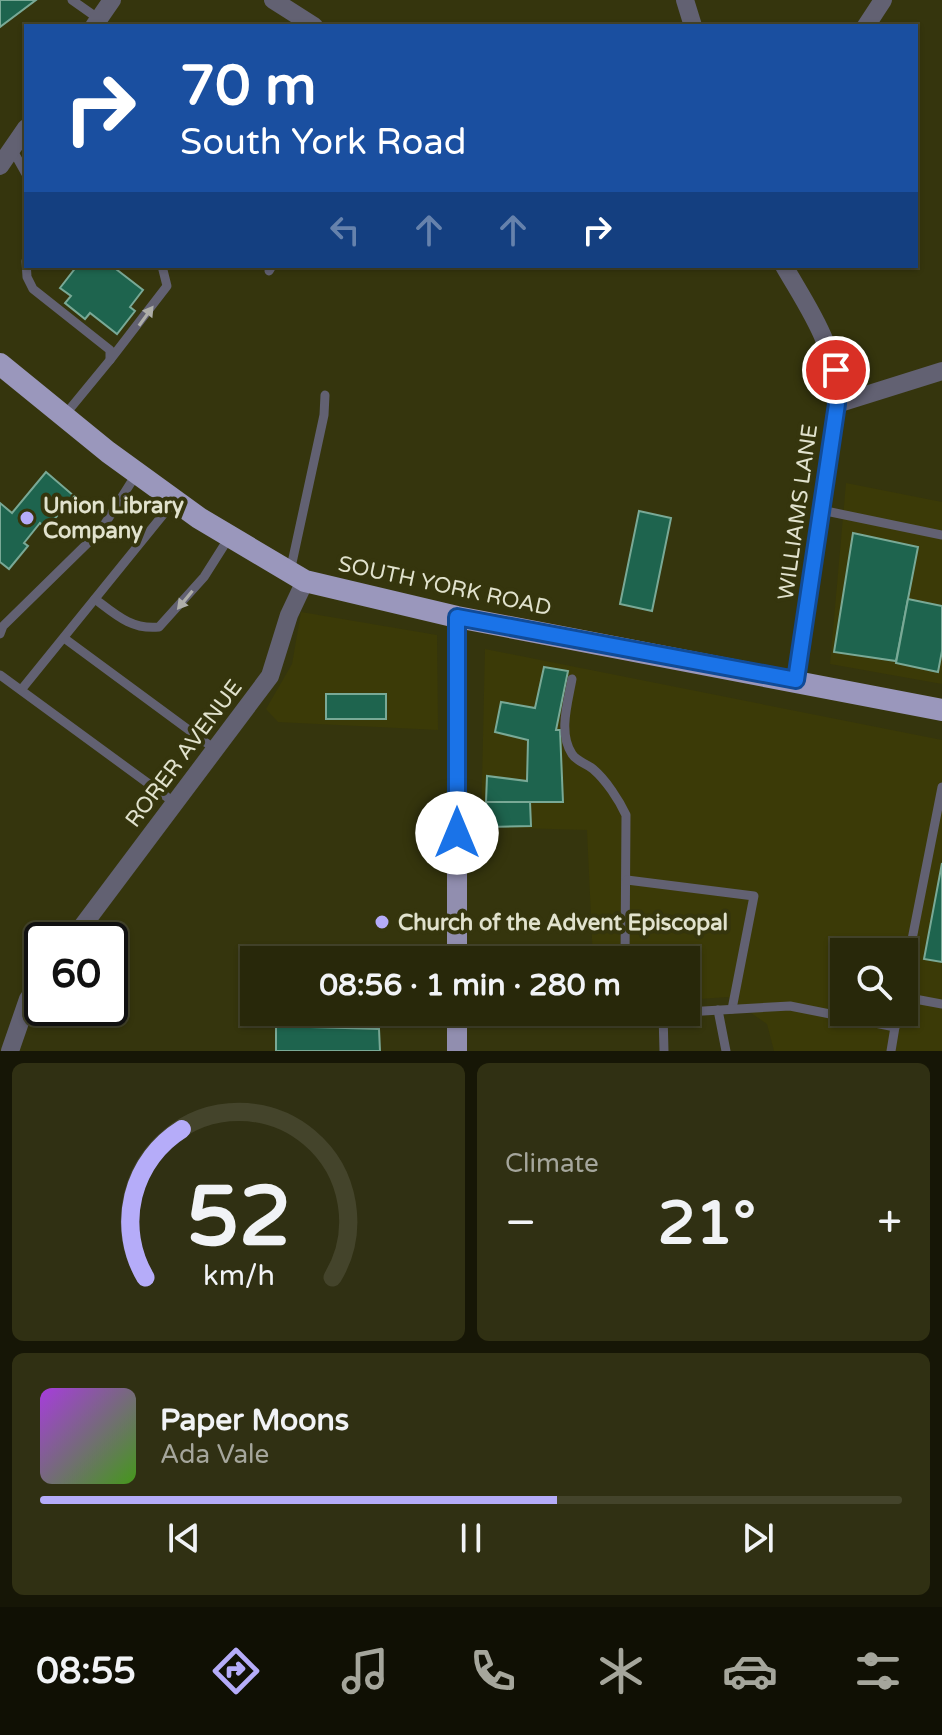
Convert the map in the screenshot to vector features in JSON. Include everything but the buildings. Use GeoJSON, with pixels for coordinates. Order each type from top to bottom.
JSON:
{"type":"FeatureCollection","features":[{"type":"Feature","properties":{"kind":"highway","name":"SOUTH YORK ROAD"},"geometry":{"type":"LineString","coordinates":[[0,364],[137,473],[230,536],[298,577],[457,617],[942,710]]}},
{"type":"Feature","properties":{"kind":"main road"},"geometry":{"type":"LineString","coordinates":[[457,617],[457,946]]}},
{"type":"Feature","properties":{"kind":"main road"},"geometry":{"type":"LineString","coordinates":[[457,1026],[457,1051]]}},
{"type":"Feature","properties":{"kind":"street"},"geometry":{"type":"LineString","coordinates":[[96,23],[112,0]]}},
{"type":"Feature","properties":{"kind":"street"},"geometry":{"type":"LineString","coordinates":[[273,0],[311,24]]}},
{"type":"Feature","properties":{"kind":"street"},"geometry":{"type":"LineString","coordinates":[[685,0],[692,24]]}},
{"type":"Feature","properties":{"kind":"street"},"geometry":{"type":"LineString","coordinates":[[867,24],[883,0]]}},
{"type":"Feature","properties":{"kind":"street"},"geometry":{"type":"LineString","coordinates":[[0,166],[19,150]]}},
{"type":"Feature","properties":{"kind":"street","name":"WILLIAMS LANE"},"geometry":{"type":"LineString","coordinates":[[785,268],[827,340],[836,370],[837,404],[796,680]]}},
{"type":"Feature","properties":{"kind":"street"},"geometry":{"type":"LineString","coordinates":[[837,404],[942,371]]}},
{"type":"Feature","properties":{"kind":"street","name":"RORER AVENUE"},"geometry":{"type":"LineString","coordinates":[[86,922],[270,676],[298,577]]}},
{"type":"Feature","properties":{"kind":"street"},"geometry":{"type":"LineString","coordinates":[[10,1051],[24,1011]]}},
{"type":"Feature","properties":{"kind":"lane"},"geometry":{"type":"LineString","coordinates":[[72,0],[96,23]]}},
{"type":"Feature","properties":{"kind":"lane"},"geometry":{"type":"LineString","coordinates":[[26,268],[33,289],[110,350],[110,360]]}},
{"type":"Feature","properties":{"kind":"lane"},"geometry":{"type":"LineString","coordinates":[[64,416],[167,286],[162,268]]}},
{"type":"Feature","properties":{"kind":"lane"},"geometry":{"type":"LineString","coordinates":[[298,577],[325,395]]}},
{"type":"Feature","properties":{"kind":"lane"},"geometry":{"type":"LineString","coordinates":[[0,634],[3,626],[101,530],[137,473]]}},
{"type":"Feature","properties":{"kind":"lane"},"geometry":{"type":"LineString","coordinates":[[21,690],[175,500]]}},
{"type":"Feature","properties":{"kind":"lane"},"geometry":{"type":"LineString","coordinates":[[821,510],[942,535]]}},
{"type":"Feature","properties":{"kind":"lane"},"geometry":{"type":"LineString","coordinates":[[95,599],[130,625],[146,629],[159,627],[204,577],[230,536]]}},
{"type":"Feature","properties":{"kind":"lane"},"geometry":{"type":"LineString","coordinates":[[64,638],[216,750]]}},
{"type":"Feature","properties":{"kind":"lane"},"geometry":{"type":"LineString","coordinates":[[0,675],[176,804]]}},
{"type":"Feature","properties":{"kind":"lane"},"geometry":{"type":"LineString","coordinates":[[572,679],[565,723],[570,751],[575,758],[592,768],[620,801],[626,815],[625,946]]}},
{"type":"Feature","properties":{"kind":"lane"},"geometry":{"type":"LineString","coordinates":[[912,938],[942,787]]}},
{"type":"Feature","properties":{"kind":"lane"},"geometry":{"type":"LineString","coordinates":[[627,880],[754,896],[732,1009]]}},
{"type":"Feature","properties":{"kind":"lane"},"geometry":{"type":"LineString","coordinates":[[918,1000],[942,1004]]}},
{"type":"Feature","properties":{"kind":"lane"},"geometry":{"type":"LineString","coordinates":[[700,1011],[790,1006],[895,1027],[891,1051]]}},
{"type":"Feature","properties":{"kind":"lane"},"geometry":{"type":"LineString","coordinates":[[718,1010],[726,1051]]}},
{"type":"Feature","properties":{"kind":"lane"},"geometry":{"type":"LineString","coordinates":[[663,1026],[664,1051]]}},
{"type":"Feature","properties":{"kind":"shaded area"},"geometry":{"type":"Polygon","coordinates":[[[846,483],[942,502],[942,684],[830,664],[846,483]]]}},
{"type":"Feature","properties":{"kind":"shaded area"},"geometry":{"type":"Polygon","coordinates":[[[301,612],[437,635],[438,730],[278,722],[266,709],[292,664],[301,612]]]}},
{"type":"Feature","properties":{"kind":"shaded area"},"geometry":{"type":"Polygon","coordinates":[[[485,649],[942,740],[942,1051],[774,1051],[767,1024],[728,997],[700,999],[700,946],[592,946],[587,830],[481,827],[485,649]]]}},
{"type":"Feature","properties":{"kind":"place","name":"Union Library Company"},"geometry":{"type":"Point","coordinates":[27,518]}},
{"type":"Feature","properties":{"kind":"place","name":"Church of the Advent Episcopal"},"geometry":{"type":"Point","coordinates":[382,922]}},
{"type":"Feature","properties":{"kind":"route"},"geometry":{"type":"LineString","coordinates":[[457,833],[457,617],[796,680],[837,404],[836,370]]}}]}
